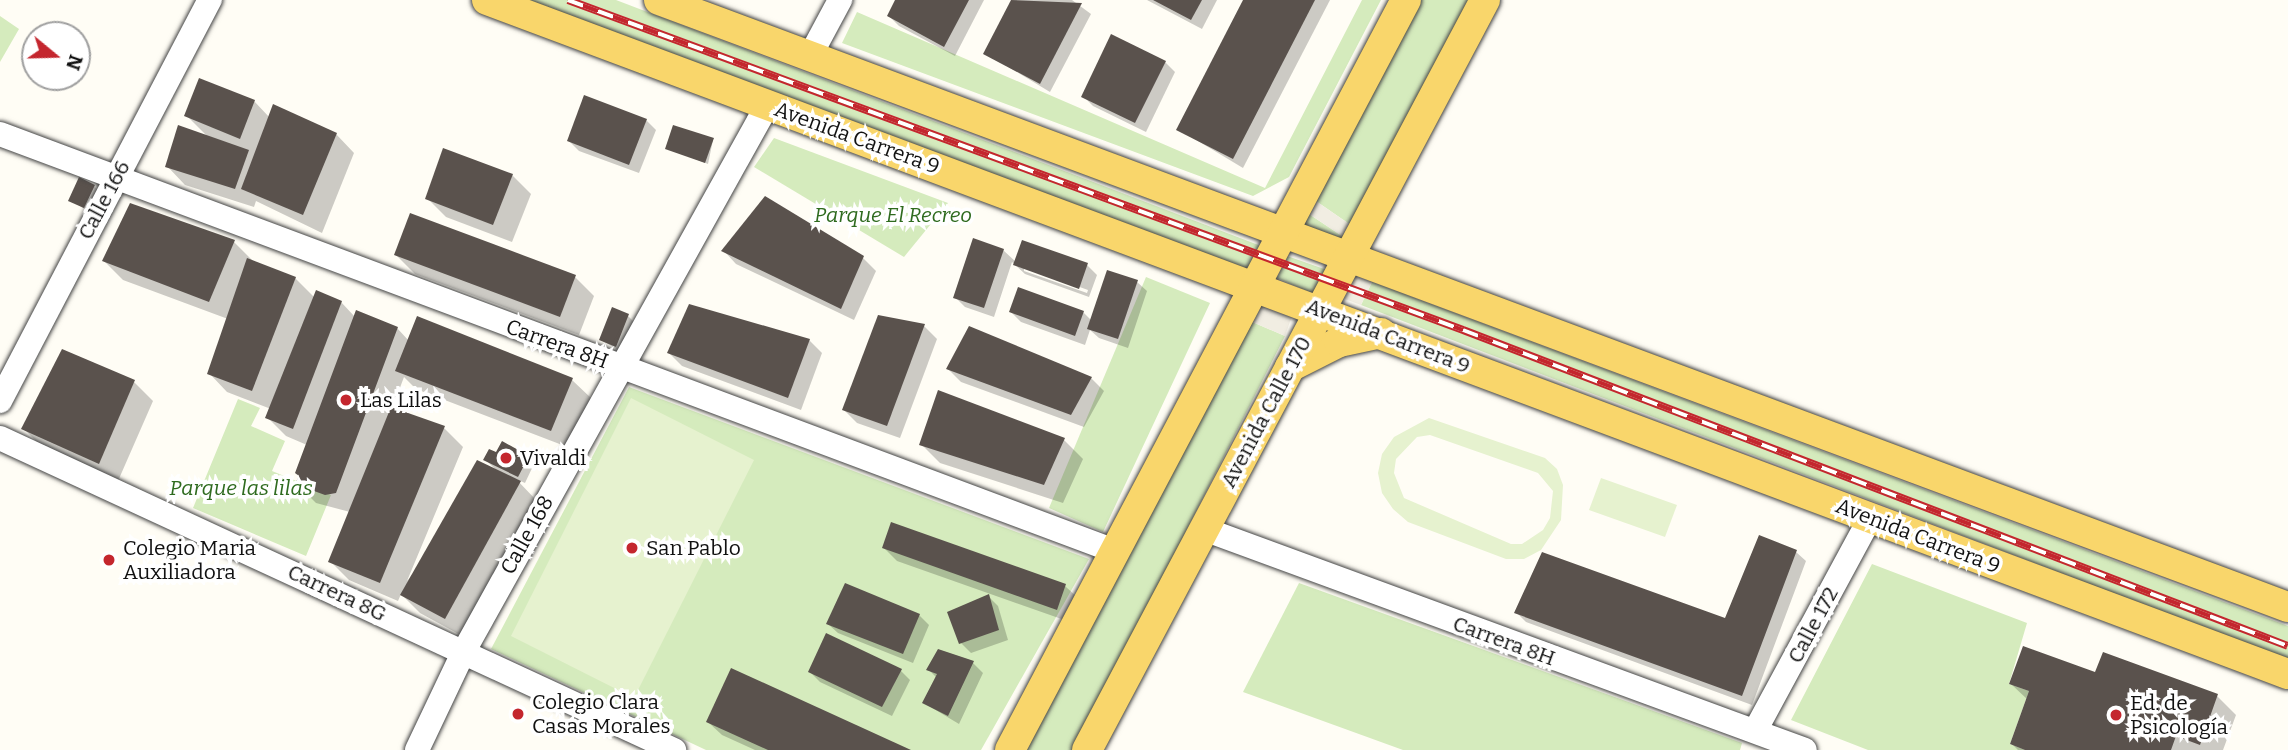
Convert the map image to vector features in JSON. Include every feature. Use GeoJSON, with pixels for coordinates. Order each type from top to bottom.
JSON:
{"type":"FeatureCollection","features":[{"type":"Feature","properties":{"kind":"main road","name":"Avenida Carrera 9"},"geometry":{"type":"LineString","coordinates":[[487,0],[2288,674]]}},
{"type":"Feature","properties":{"kind":"main road"},"geometry":{"type":"LineString","coordinates":[[659,0],[2288,607]]}},
{"type":"Feature","properties":{"kind":"main road"},"geometry":{"type":"LineString","coordinates":[[1010,750],[1406,0]]}},
{"type":"Feature","properties":{"kind":"main road","name":"Avenida Calle 170"},"geometry":{"type":"LineString","coordinates":[[1087,750],[1485,0]]}},
{"type":"Feature","properties":{"kind":"main road"},"geometry":{"type":"LineString","coordinates":[[1376,205],[1385,249],[1409,278]]}},
{"type":"Feature","properties":{"kind":"main road"},"geometry":{"type":"LineString","coordinates":[[1290,368],[1339,342],[1381,333]]}},
{"type":"Feature","properties":{"kind":"street","name":"Calle 166"},"geometry":{"type":"LineString","coordinates":[[0,401],[210,0]]}},
{"type":"Feature","properties":{"kind":"street"},"geometry":{"type":"LineString","coordinates":[[810,56],[840,0]]}},
{"type":"Feature","properties":{"kind":"street","name":"Calle 168"},"geometry":{"type":"LineString","coordinates":[[417,750],[464,651],[619,367],[768,104]]}},
{"type":"Feature","properties":{"kind":"street","name":"Carrera 8H"},"geometry":{"type":"LineString","coordinates":[[0,134],[114,180],[1115,551]]}},
{"type":"Feature","properties":{"kind":"street","name":"Carrera 8G"},"geometry":{"type":"LineString","coordinates":[[0,438],[674,750]]}},
{"type":"Feature","properties":{"kind":"street","name":"Calle 172"},"geometry":{"type":"LineString","coordinates":[[1755,731],[1870,518]]}},
{"type":"Feature","properties":{"kind":"street","name":"Carrera 8H"},"geometry":{"type":"LineString","coordinates":[[1204,529],[1805,750]]}},
{"type":"Feature","properties":{"kind":"green space"},"geometry":{"type":"Polygon","coordinates":[[[517,0],[616,0],[1261,246],[1248,270],[517,0]]]}},
{"type":"Feature","properties":{"kind":"green space"},"geometry":{"type":"Polygon","coordinates":[[[1362,0],[1381,0],[1289,177],[1253,196],[842,43],[857,12],[1265,188],[1362,0]]]}},
{"type":"Feature","properties":{"kind":"green space"},"geometry":{"type":"Polygon","coordinates":[[[1418,0],[1473,0],[1355,228],[1313,199],[1418,0]]]}},
{"type":"Feature","properties":{"kind":"green space"},"geometry":{"type":"Polygon","coordinates":[[[0,16],[19,29],[0,62],[0,16]]]}},
{"type":"Feature","properties":{"kind":"green space","name":"Parque El Recreo"},"geometry":{"type":"Polygon","coordinates":[[[774,138],[948,203],[904,257],[754,167],[774,138]]]}},
{"type":"Feature","properties":{"kind":"green space"},"geometry":{"type":"Polygon","coordinates":[[[1306,212],[1348,240],[1346,244],[1300,224],[1306,212]]]}},
{"type":"Feature","properties":{"kind":"green space"},"geometry":{"type":"Polygon","coordinates":[[[1287,256],[1327,270],[1314,294],[1277,278],[1287,256]]]}},
{"type":"Feature","properties":{"kind":"green space"},"geometry":{"type":"Polygon","coordinates":[[[1146,277],[1210,303],[1103,532],[1049,508],[1146,277]]]}},
{"type":"Feature","properties":{"kind":"green space"},"geometry":{"type":"Polygon","coordinates":[[[1372,282],[2288,626],[2288,660],[1361,305],[1372,282]]]}},
{"type":"Feature","properties":{"kind":"green space"},"geometry":{"type":"Polygon","coordinates":[[[1250,321],[1285,336],[1075,750],[1020,750],[1250,321]]]}},
{"type":"Feature","properties":{"kind":"green space"},"geometry":{"type":"Polygon","coordinates":[[[629,387],[1089,559],[981,750],[706,750],[491,649],[629,387]]]}},
{"type":"Feature","properties":{"kind":"green space","name":"San Pablo"},"geometry":{"type":"Polygon","coordinates":[[[631,398],[754,460],[634,698],[511,636],[631,398]]]}},
{"type":"Feature","properties":{"kind":"green space","name":"Parque las lilas"},"geometry":{"type":"Polygon","coordinates":[[[238,399],[260,408],[251,426],[285,441],[272,471],[331,495],[306,556],[193,508],[238,399]]]}},
{"type":"Feature","properties":{"kind":"green space"},"geometry":{"type":"Polygon","coordinates":[[[1429,418],[1545,458],[1557,469],[1563,485],[1561,520],[1541,550],[1524,559],[1506,559],[1408,522],[1393,509],[1382,493],[1378,473],[1382,454],[1394,437],[1429,418]],[[1430,435],[1417,437],[1396,459],[1394,473],[1404,498],[1511,544],[1522,544],[1543,530],[1550,518],[1553,491],[1538,473],[1430,435]]]}},
{"type":"Feature","properties":{"kind":"green space"},"geometry":{"type":"Polygon","coordinates":[[[1601,478],[1677,505],[1665,537],[1589,510],[1601,478]]]}},
{"type":"Feature","properties":{"kind":"green space"},"geometry":{"type":"Polygon","coordinates":[[[1872,564],[2027,623],[2009,684],[2029,691],[2010,744],[2025,750],[1868,750],[1791,720],[1872,564]]]}},
{"type":"Feature","properties":{"kind":"green space"},"geometry":{"type":"Polygon","coordinates":[[[1299,583],[1742,743],[1740,750],[1403,750],[1243,692],[1299,583]]]}},
{"type":"Feature","properties":{"kind":"shaded area"},"geometry":{"type":"Polygon","coordinates":[[[1313,199],[1355,228],[1348,240],[1306,212],[1313,199]]]}},
{"type":"Feature","properties":{"kind":"shaded area"},"geometry":{"type":"Polygon","coordinates":[[[1354,276],[1372,282],[1361,305],[1342,298],[1354,276]]]}},
{"type":"Feature","properties":{"kind":"shaded area"},"geometry":{"type":"Polygon","coordinates":[[[1261,304],[1292,316],[1285,336],[1250,321],[1261,304]]]}},
{"type":"Feature","properties":{"kind":"building"},"geometry":{"type":"Polygon","coordinates":[[[895,0],[969,0],[944,47],[887,16],[895,0]]]}},
{"type":"Feature","properties":{"kind":"building"},"geometry":{"type":"Polygon","coordinates":[[[1011,0],[1082,3],[1040,84],[983,54],[1011,0]]]}},
{"type":"Feature","properties":{"kind":"building"},"geometry":{"type":"Polygon","coordinates":[[[1153,0],[1202,0],[1191,20],[1153,0]]]}},
{"type":"Feature","properties":{"kind":"building"},"geometry":{"type":"Polygon","coordinates":[[[1243,0],[1315,0],[1233,159],[1176,130],[1243,0]]]}},
{"type":"Feature","properties":{"kind":"building"},"geometry":{"type":"Polygon","coordinates":[[[1111,34],[1166,61],[1135,123],[1081,97],[1111,34]]]}},
{"type":"Feature","properties":{"kind":"building"},"geometry":{"type":"Polygon","coordinates":[[[199,78],[255,100],[240,139],[184,116],[199,78]]]}},
{"type":"Feature","properties":{"kind":"building"},"geometry":{"type":"Polygon","coordinates":[[[584,95],[647,119],[629,165],[567,141],[584,95]]]}},
{"type":"Feature","properties":{"kind":"building"},"geometry":{"type":"Polygon","coordinates":[[[273,104],[337,133],[303,215],[241,189],[273,104]]]}},
{"type":"Feature","properties":{"kind":"building"},"geometry":{"type":"Polygon","coordinates":[[[178,125],[249,150],[235,189],[165,167],[178,125]]]}},
{"type":"Feature","properties":{"kind":"building"},"geometry":{"type":"Polygon","coordinates":[[[673,125],[714,138],[705,163],[665,149],[673,125]]]}},
{"type":"Feature","properties":{"kind":"building"},"geometry":{"type":"Polygon","coordinates":[[[443,148],[513,174],[493,225],[425,199],[443,148]]]}},
{"type":"Feature","properties":{"kind":"building"},"geometry":{"type":"Polygon","coordinates":[[[79,177],[95,185],[84,208],[68,201],[79,177]]]}},
{"type":"Feature","properties":{"kind":"building"},"geometry":{"type":"Polygon","coordinates":[[[765,196],[864,256],[841,309],[721,251],[765,196]]]}},
{"type":"Feature","properties":{"kind":"building"},"geometry":{"type":"Polygon","coordinates":[[[130,203],[235,240],[209,302],[102,261],[130,203]]]}},
{"type":"Feature","properties":{"kind":"building"},"geometry":{"type":"Polygon","coordinates":[[[410,213],[576,275],[560,317],[394,255],[410,213]]]}},
{"type":"Feature","properties":{"kind":"building"},"geometry":{"type":"Polygon","coordinates":[[[973,238],[1004,249],[984,308],[953,298],[973,238]]]}},
{"type":"Feature","properties":{"kind":"building"},"geometry":{"type":"Polygon","coordinates":[[[1022,240],[1088,263],[1079,289],[1013,265],[1022,240]]]}},
{"type":"Feature","properties":{"kind":"building"},"geometry":{"type":"Polygon","coordinates":[[[247,258],[296,277],[252,391],[207,374],[247,258]]]}},
{"type":"Feature","properties":{"kind":"building"},"geometry":{"type":"Polygon","coordinates":[[[1107,270],[1138,280],[1118,339],[1087,329],[1107,270]]]}},
{"type":"Feature","properties":{"kind":"building"},"geometry":{"type":"Polygon","coordinates":[[[1018,287],[1084,311],[1075,336],[1009,312],[1018,287]]]}},
{"type":"Feature","properties":{"kind":"building","name":"Las Lilas"},"geometry":{"type":"Polygon","coordinates":[[[316,290],[342,301],[293,429],[265,418],[316,290]]]}},
{"type":"Feature","properties":{"kind":"building"},"geometry":{"type":"Polygon","coordinates":[[[689,304],[810,339],[788,398],[667,353],[689,304]]]}},
{"type":"Feature","properties":{"kind":"building"},"geometry":{"type":"Polygon","coordinates":[[[612,307],[629,314],[616,347],[599,340],[612,307]]]}},
{"type":"Feature","properties":{"kind":"building","name":"Las Lilas"},"geometry":{"type":"Polygon","coordinates":[[[356,310],[398,327],[336,493],[325,495],[295,484],[299,476],[295,473],[356,310]]]}},
{"type":"Feature","properties":{"kind":"building"},"geometry":{"type":"Polygon","coordinates":[[[878,315],[925,324],[887,426],[842,410],[878,315]]]}},
{"type":"Feature","properties":{"kind":"building","name":"Vivaldi"},"geometry":{"type":"Polygon","coordinates":[[[417,316],[573,378],[551,431],[395,371],[417,316]]]}},
{"type":"Feature","properties":{"kind":"building"},"geometry":{"type":"Polygon","coordinates":[[[969,326],[1092,377],[1071,415],[946,369],[969,326]]]}},
{"type":"Feature","properties":{"kind":"building"},"geometry":{"type":"Polygon","coordinates":[[[62,349],[135,380],[99,464],[21,429],[62,349]]]}},
{"type":"Feature","properties":{"kind":"building"},"geometry":{"type":"Polygon","coordinates":[[[938,390],[1065,438],[1044,485],[919,445],[938,390]]]}},
{"type":"Feature","properties":{"kind":"building"},"geometry":{"type":"Polygon","coordinates":[[[391,407],[445,426],[380,583],[328,562],[391,407]]]}},
{"type":"Feature","properties":{"kind":"building","name":"Vivaldi"},"geometry":{"type":"Polygon","coordinates":[[[502,441],[529,456],[518,477],[483,460],[489,449],[496,452],[502,441]]]}},
{"type":"Feature","properties":{"kind":"building","name":"Vivaldi"},"geometry":{"type":"Polygon","coordinates":[[[477,460],[521,481],[445,619],[400,595],[477,460]]]}},
{"type":"Feature","properties":{"kind":"building"},"geometry":{"type":"Polygon","coordinates":[[[891,522],[1066,584],[1057,610],[882,548],[891,522]]]}},
{"type":"Feature","properties":{"kind":"building"},"geometry":{"type":"Polygon","coordinates":[[[1759,535],[1797,550],[1742,696],[1514,613],[1542,552],[1725,618],[1759,535]]]}},
{"type":"Feature","properties":{"kind":"building"},"geometry":{"type":"Polygon","coordinates":[[[845,583],[920,614],[903,654],[826,624],[845,583]]]}},
{"type":"Feature","properties":{"kind":"building"},"geometry":{"type":"Polygon","coordinates":[[[989,594],[999,630],[959,644],[947,612],[989,594]]]}},
{"type":"Feature","properties":{"kind":"building"},"geometry":{"type":"Polygon","coordinates":[[[826,633],[902,669],[882,707],[808,672],[826,633]]]}},
{"type":"Feature","properties":{"kind":"building","name":"Ed. de Psicología"},"geometry":{"type":"Polygon","coordinates":[[[2023,646],[2095,672],[2103,652],[2218,694],[2200,745],[2176,736],[2171,750],[2025,750],[2010,744],[2029,691],[2009,684],[2023,646]]]}},
{"type":"Feature","properties":{"kind":"building"},"geometry":{"type":"Polygon","coordinates":[[[938,649],[974,661],[948,716],[922,703],[937,674],[926,670],[938,649]]]}},
{"type":"Feature","properties":{"kind":"building"},"geometry":{"type":"Polygon","coordinates":[[[731,668],[911,750],[768,750],[706,722],[731,668]]]}},
{"type":"Feature","properties":{"kind":"railway"},"geometry":{"type":"LineString","coordinates":[[568,0],[1463,330],[2288,646]]}},
{"type":"Feature","properties":{"kind":"place","name":"Las Lilas"},"geometry":{"type":"Point","coordinates":[346,400]}},
{"type":"Feature","properties":{"kind":"place","name":"Vivaldi"},"geometry":{"type":"Point","coordinates":[506,458]}},
{"type":"Feature","properties":{"kind":"place","name":"San Pablo"},"geometry":{"type":"Point","coordinates":[632,548]}},
{"type":"Feature","properties":{"kind":"place","name":"Colegio Maria Auxiliadora"},"geometry":{"type":"Point","coordinates":[109,560]}},
{"type":"Feature","properties":{"kind":"place","name":"Colegio Clara Casas Morales"},"geometry":{"type":"Point","coordinates":[518,714]}},
{"type":"Feature","properties":{"kind":"place","name":"Ed. de Psicología"},"geometry":{"type":"Point","coordinates":[2116,715]}}]}
